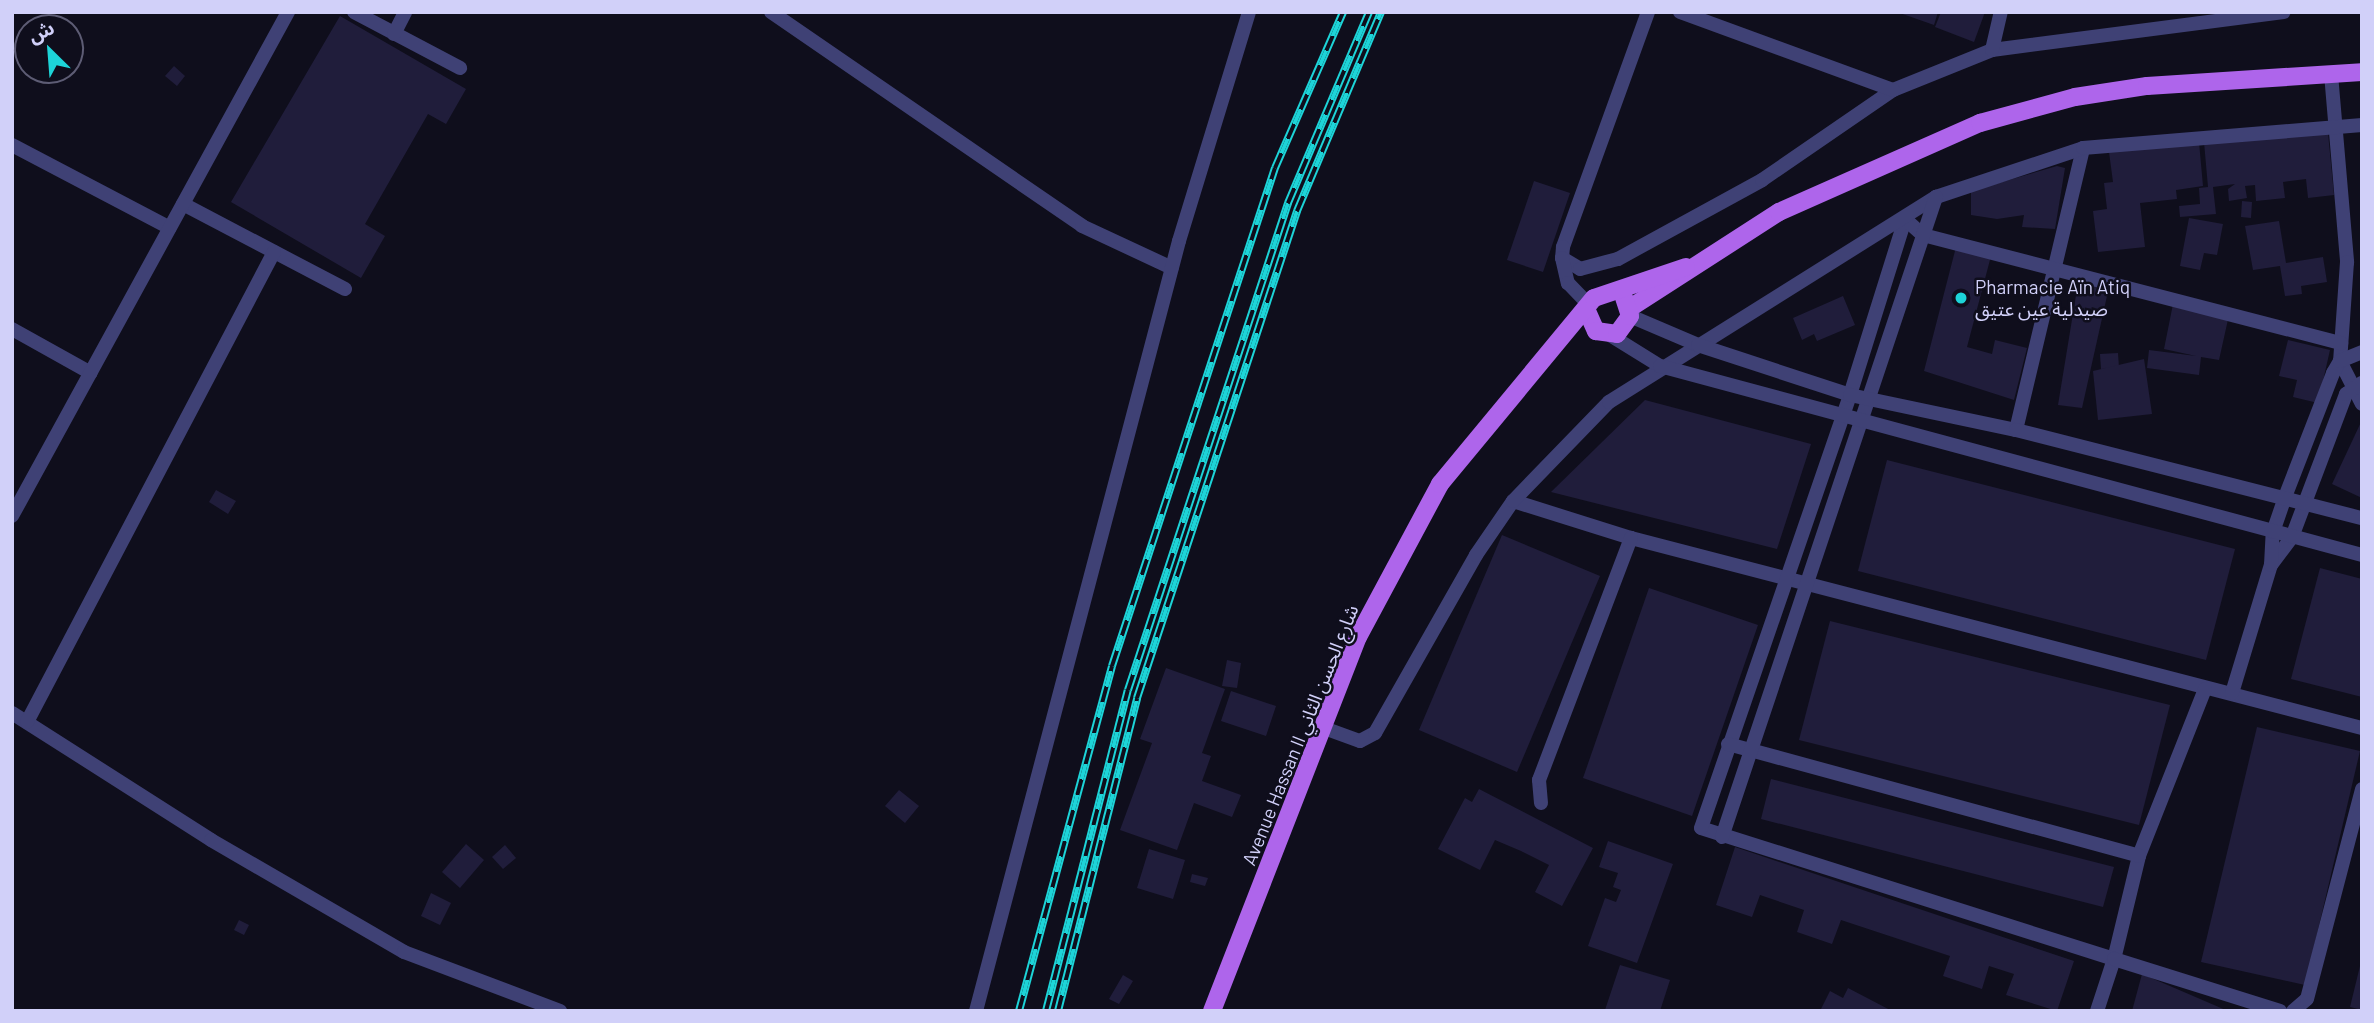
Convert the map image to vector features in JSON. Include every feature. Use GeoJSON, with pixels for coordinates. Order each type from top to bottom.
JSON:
{"type":"FeatureCollection","features":[{"type":"Feature","properties":{"kind":"main road","name":"Avenue Hassan II شارع الحسن الثاني"},"geometry":{"type":"LineString","coordinates":[[1212,1011],[1358,637],[1440,484],[1552,355],[1600,294],[1615,293],[1686,267],[1848,179],[2026,109],[2147,86],[2362,72]]}},
{"type":"Feature","properties":{"kind":"main road","name":"Avenue Hassan II شارع الحسن الثاني"},"geometry":{"type":"LineString","coordinates":[[1552,355],[1603,333],[1624,330],[1630,312],[1686,267]]}},
{"type":"Feature","properties":{"kind":"main road"},"geometry":{"type":"LineString","coordinates":[[1615,293],[1630,312]]}},
{"type":"Feature","properties":{"kind":"main road"},"geometry":{"type":"LineString","coordinates":[[1588,308],[1603,333]]}},
{"type":"Feature","properties":{"kind":"street"},"geometry":{"type":"LineString","coordinates":[[12,516],[16,500],[91,373],[288,12]]}},
{"type":"Feature","properties":{"kind":"street"},"geometry":{"type":"LineString","coordinates":[[354,12],[460,68]]}},
{"type":"Feature","properties":{"kind":"street"},"geometry":{"type":"LineString","coordinates":[[394,34],[405,12]]}},
{"type":"Feature","properties":{"kind":"street"},"geometry":{"type":"LineString","coordinates":[[771,12],[1082,226],[1172,268]]}},
{"type":"Feature","properties":{"kind":"street"},"geometry":{"type":"LineString","coordinates":[[976,1011],[1172,268],[1249,12]]}},
{"type":"Feature","properties":{"kind":"street"},"geometry":{"type":"LineString","coordinates":[[1588,308],[1568,283],[1562,258],[1648,12]]}},
{"type":"Feature","properties":{"kind":"street"},"geometry":{"type":"LineString","coordinates":[[1680,12],[1893,90]]}},
{"type":"Feature","properties":{"kind":"street"},"geometry":{"type":"LineString","coordinates":[[1992,50],[2001,12]]}},
{"type":"Feature","properties":{"kind":"street"},"geometry":{"type":"LineString","coordinates":[[1562,258],[1580,269],[1618,259],[1762,180],[1893,90],[1992,50],[2284,12]]}},
{"type":"Feature","properties":{"kind":"street"},"geometry":{"type":"LineString","coordinates":[[2232,694],[2271,565],[2273,532],[2284,497],[2340,361],[2347,262],[2331,74]]}},
{"type":"Feature","properties":{"kind":"street"},"geometry":{"type":"LineString","coordinates":[[1324,728],[1360,741],[1375,733],[1476,555],[1513,501],[1586,422],[1660,366],[1905,219],[1936,197],[2082,148],[2362,125]]}},
{"type":"Feature","properties":{"kind":"street"},"geometry":{"type":"LineString","coordinates":[[12,145],[170,228]]}},
{"type":"Feature","properties":{"kind":"street"},"geometry":{"type":"LineString","coordinates":[[2015,430],[2057,269],[2082,148]]}},
{"type":"Feature","properties":{"kind":"street"},"geometry":{"type":"LineString","coordinates":[[1723,837],[1811,585],[1936,197]]}},
{"type":"Feature","properties":{"kind":"street"},"geometry":{"type":"LineString","coordinates":[[183,204],[345,289]]}},
{"type":"Feature","properties":{"kind":"street"},"geometry":{"type":"LineString","coordinates":[[1905,219],[1923,235],[2341,343]]}},
{"type":"Feature","properties":{"kind":"street"},"geometry":{"type":"LineString","coordinates":[[1905,219],[1843,417],[1700,827],[1723,837],[2280,1011]]}},
{"type":"Feature","properties":{"kind":"street"},"geometry":{"type":"LineString","coordinates":[[27,722],[274,252]]}},
{"type":"Feature","properties":{"kind":"street"},"geometry":{"type":"LineString","coordinates":[[1630,312],[1698,345],[1850,395],[2015,430],[2307,501],[2362,517]]}},
{"type":"Feature","properties":{"kind":"street"},"geometry":{"type":"LineString","coordinates":[[12,329],[91,373]]}},
{"type":"Feature","properties":{"kind":"street"},"geometry":{"type":"LineString","coordinates":[[1603,333],[1660,366],[2362,555]]}},
{"type":"Feature","properties":{"kind":"street"},"geometry":{"type":"LineString","coordinates":[[2340,361],[2362,352]]}},
{"type":"Feature","properties":{"kind":"street"},"geometry":{"type":"LineString","coordinates":[[2340,361],[2356,386],[2362,404]]}},
{"type":"Feature","properties":{"kind":"street"},"geometry":{"type":"LineString","coordinates":[[2271,565],[2292,537],[2356,386]]}},
{"type":"Feature","properties":{"kind":"street"},"geometry":{"type":"LineString","coordinates":[[1513,501],[1631,538],[2362,728]]}},
{"type":"Feature","properties":{"kind":"street"},"geometry":{"type":"LineString","coordinates":[[1541,803],[1539,780],[1631,538]]}},
{"type":"Feature","properties":{"kind":"street"},"geometry":{"type":"LineString","coordinates":[[2096,1011],[2114,959],[2139,856],[2205,689]]}},
{"type":"Feature","properties":{"kind":"street"},"geometry":{"type":"LineString","coordinates":[[12,713],[211,839],[404,952],[560,1011]]}},
{"type":"Feature","properties":{"kind":"street"},"geometry":{"type":"LineString","coordinates":[[1728,744],[1755,748],[2139,856]]}},
{"type":"Feature","properties":{"kind":"street"},"geometry":{"type":"LineString","coordinates":[[2293,1011],[2308,999],[2359,812],[2362,789]]}},
{"type":"Feature","properties":{"kind":"building"},"geometry":{"type":"Polygon","coordinates":[[[1897,12],[1938,12],[1934,25],[1897,12]]]}},
{"type":"Feature","properties":{"kind":"building"},"geometry":{"type":"Polygon","coordinates":[[[1941,12],[1985,12],[1974,42],[1935,27],[1941,12]]]}},
{"type":"Feature","properties":{"kind":"building"},"geometry":{"type":"Polygon","coordinates":[[[340,16],[466,89],[446,124],[428,114],[365,224],[385,236],[361,278],[231,202],[340,16]]]}},
{"type":"Feature","properties":{"kind":"building"},"geometry":{"type":"Polygon","coordinates":[[[174,66],[185,76],[177,86],[165,76],[174,66]]]}},
{"type":"Feature","properties":{"kind":"building"},"geometry":{"type":"Polygon","coordinates":[[[2328,133],[2334,195],[2308,198],[2306,179],[2283,182],[2285,198],[2256,201],[2255,185],[2245,186],[2247,198],[2229,201],[2228,189],[2235,184],[2213,187],[2216,214],[2180,217],[2179,206],[2200,204],[2199,188],[2208,187],[2204,142],[2328,133]]]}},
{"type":"Feature","properties":{"kind":"building"},"geometry":{"type":"Polygon","coordinates":[[[2199,142],[2203,186],[2176,190],[2177,199],[2140,203],[2145,247],[2098,252],[2093,211],[2107,209],[2104,183],[2113,182],[2109,152],[2199,142]]]}},
{"type":"Feature","properties":{"kind":"building"},"geometry":{"type":"Polygon","coordinates":[[[2057,166],[2065,168],[2055,229],[2022,227],[2024,215],[1997,219],[1971,215],[1971,191],[2057,166]]]}},
{"type":"Feature","properties":{"kind":"building"},"geometry":{"type":"Polygon","coordinates":[[[1534,181],[1570,193],[1543,272],[1507,260],[1534,181]]]}},
{"type":"Feature","properties":{"kind":"building"},"geometry":{"type":"Polygon","coordinates":[[[2242,201],[2252,202],[2251,218],[2241,217],[2242,201]]]}},
{"type":"Feature","properties":{"kind":"building"},"geometry":{"type":"Polygon","coordinates":[[[2189,218],[2223,224],[2217,255],[2204,253],[2200,270],[2180,266],[2189,218]]]}},
{"type":"Feature","properties":{"kind":"building"},"geometry":{"type":"Polygon","coordinates":[[[2279,221],[2286,263],[2323,257],[2327,282],[2301,286],[2302,294],[2285,296],[2280,266],[2253,270],[2245,226],[2279,221]]]}},
{"type":"Feature","properties":{"kind":"building","name":"Pharmacie Aïn Atiq صيدلية عين عتيق"},"geometry":{"type":"Polygon","coordinates":[[[1956,247],[1991,256],[1967,347],[1992,354],[1995,340],[2027,348],[2014,400],[1924,371],[1956,247]]]}},
{"type":"Feature","properties":{"kind":"building"},"geometry":{"type":"Polygon","coordinates":[[[2078,283],[2109,287],[2082,408],[2058,405],[2078,283]]]}},
{"type":"Feature","properties":{"kind":"building"},"geometry":{"type":"Polygon","coordinates":[[[1843,296],[1855,325],[1817,341],[1814,334],[1802,340],[1793,318],[1843,296]]]}},
{"type":"Feature","properties":{"kind":"building"},"geometry":{"type":"Polygon","coordinates":[[[2173,304],[2229,315],[2219,360],[2201,357],[2199,375],[2147,368],[2149,350],[2196,356],[2164,349],[2173,304]]]}},
{"type":"Feature","properties":{"kind":"building"},"geometry":{"type":"Polygon","coordinates":[[[2288,340],[2330,350],[2318,403],[2293,397],[2297,380],[2279,376],[2288,340]]]}},
{"type":"Feature","properties":{"kind":"building"},"geometry":{"type":"Polygon","coordinates":[[[2118,353],[2119,368],[2101,369],[2100,354],[2118,353]]]}},
{"type":"Feature","properties":{"kind":"building"},"geometry":{"type":"Polygon","coordinates":[[[2144,359],[2152,414],[2098,420],[2093,371],[2144,359]]]}},
{"type":"Feature","properties":{"kind":"building"},"geometry":{"type":"Polygon","coordinates":[[[1645,400],[1811,444],[1777,549],[1551,492],[1645,400]]]}},
{"type":"Feature","properties":{"kind":"building"},"geometry":{"type":"Polygon","coordinates":[[[2362,420],[2362,498],[2332,484],[2362,420]]]}},
{"type":"Feature","properties":{"kind":"building"},"geometry":{"type":"Polygon","coordinates":[[[1887,460],[2235,549],[2206,660],[1858,571],[1887,460]]]}},
{"type":"Feature","properties":{"kind":"building"},"geometry":{"type":"Polygon","coordinates":[[[216,490],[236,501],[228,514],[209,502],[216,490]]]}},
{"type":"Feature","properties":{"kind":"building"},"geometry":{"type":"Polygon","coordinates":[[[1502,535],[1600,576],[1517,772],[1419,730],[1502,535]]]}},
{"type":"Feature","properties":{"kind":"building"},"geometry":{"type":"Polygon","coordinates":[[[2320,568],[2362,579],[2362,697],[2291,679],[2320,568]]]}},
{"type":"Feature","properties":{"kind":"building"},"geometry":{"type":"Polygon","coordinates":[[[1649,588],[1758,625],[1692,816],[1583,778],[1649,588]]]}},
{"type":"Feature","properties":{"kind":"building"},"geometry":{"type":"Polygon","coordinates":[[[1830,621],[2170,705],[2139,825],[1799,740],[1830,621]]]}},
{"type":"Feature","properties":{"kind":"building"},"geometry":{"type":"Polygon","coordinates":[[[1227,660],[1241,663],[1237,688],[1222,686],[1227,660]]]}},
{"type":"Feature","properties":{"kind":"building"},"geometry":{"type":"Polygon","coordinates":[[[1166,668],[1225,689],[1202,753],[1211,756],[1202,781],[1241,795],[1232,817],[1194,803],[1177,850],[1120,830],[1152,743],[1140,739],[1166,668]]]}},
{"type":"Feature","properties":{"kind":"building"},"geometry":{"type":"Polygon","coordinates":[[[1231,691],[1276,706],[1266,736],[1221,721],[1231,691]]]}},
{"type":"Feature","properties":{"kind":"building"},"geometry":{"type":"Polygon","coordinates":[[[2257,727],[2360,751],[2305,985],[2201,962],[2257,727]]]}},
{"type":"Feature","properties":{"kind":"building"},"geometry":{"type":"Polygon","coordinates":[[[1771,779],[2114,867],[2103,907],[1761,819],[1771,779]]]}},
{"type":"Feature","properties":{"kind":"building"},"geometry":{"type":"Polygon","coordinates":[[[1479,789],[1593,848],[1562,906],[1535,892],[1549,865],[1521,851],[1495,840],[1480,870],[1438,849],[1465,798],[1472,802],[1479,789]]]}},
{"type":"Feature","properties":{"kind":"building"},"geometry":{"type":"Polygon","coordinates":[[[899,790],[919,806],[905,823],[885,806],[899,790]]]}},
{"type":"Feature","properties":{"kind":"building"},"geometry":{"type":"Polygon","coordinates":[[[1608,841],[1673,864],[1637,963],[1588,946],[1605,898],[1616,902],[1621,890],[1613,887],[1618,873],[1599,867],[1608,841]]]}},
{"type":"Feature","properties":{"kind":"building"},"geometry":{"type":"Polygon","coordinates":[[[466,844],[484,860],[460,888],[442,872],[466,844]]]}},
{"type":"Feature","properties":{"kind":"building"},"geometry":{"type":"Polygon","coordinates":[[[505,845],[516,858],[503,869],[492,857],[505,845]]]}},
{"type":"Feature","properties":{"kind":"building"},"geometry":{"type":"Polygon","coordinates":[[[1735,847],[2074,961],[2057,1011],[2006,995],[2014,974],[1989,966],[1982,989],[1943,976],[1950,956],[1841,920],[1832,944],[1797,932],[1804,910],[1760,895],[1752,917],[1716,905],[1735,847]]]}},
{"type":"Feature","properties":{"kind":"building"},"geometry":{"type":"Polygon","coordinates":[[[1149,849],[1185,860],[1173,899],[1137,888],[1149,849]]]}},
{"type":"Feature","properties":{"kind":"building"},"geometry":{"type":"Polygon","coordinates":[[[1192,874],[1208,878],[1205,886],[1190,882],[1192,874]]]}},
{"type":"Feature","properties":{"kind":"building"},"geometry":{"type":"Polygon","coordinates":[[[431,893],[451,903],[440,925],[421,916],[431,893]]]}},
{"type":"Feature","properties":{"kind":"building"},"geometry":{"type":"Polygon","coordinates":[[[239,920],[249,925],[244,935],[234,930],[239,920]]]}},
{"type":"Feature","properties":{"kind":"building"},"geometry":{"type":"Polygon","coordinates":[[[2362,962],[2362,1010],[2350,1007],[2362,962]]]}},
{"type":"Feature","properties":{"kind":"building"},"geometry":{"type":"Polygon","coordinates":[[[1620,965],[1670,980],[1660,1011],[1605,1010],[1620,965]]]}},
{"type":"Feature","properties":{"kind":"building"},"geometry":{"type":"Polygon","coordinates":[[[2142,974],[2228,1011],[2132,1011],[2142,974]]]}},
{"type":"Feature","properties":{"kind":"building"},"geometry":{"type":"Polygon","coordinates":[[[1123,975],[1133,981],[1119,1004],[1109,999],[1123,975]]]}},
{"type":"Feature","properties":{"kind":"building"},"geometry":{"type":"Polygon","coordinates":[[[1848,988],[1892,1011],[1820,1011],[1830,991],[1843,998],[1848,988]]]}},
{"type":"Feature","properties":{"kind":"railway"},"geometry":{"type":"LineString","coordinates":[[1019,1011],[1112,666],[1275,168],[1343,12]]}},
{"type":"Feature","properties":{"kind":"railway"},"geometry":{"type":"LineString","coordinates":[[1046,1011],[1128,690],[1288,203],[1369,12]]}},
{"type":"Feature","properties":{"kind":"railway"},"geometry":{"type":"LineString","coordinates":[[1058,1011],[1137,698],[1297,211],[1381,12]]}},
{"type":"Feature","properties":{"kind":"place","name":"Pharmacie Aïn Atiq صيدلية عين عتيق"},"geometry":{"type":"Point","coordinates":[1961,298]}}]}
